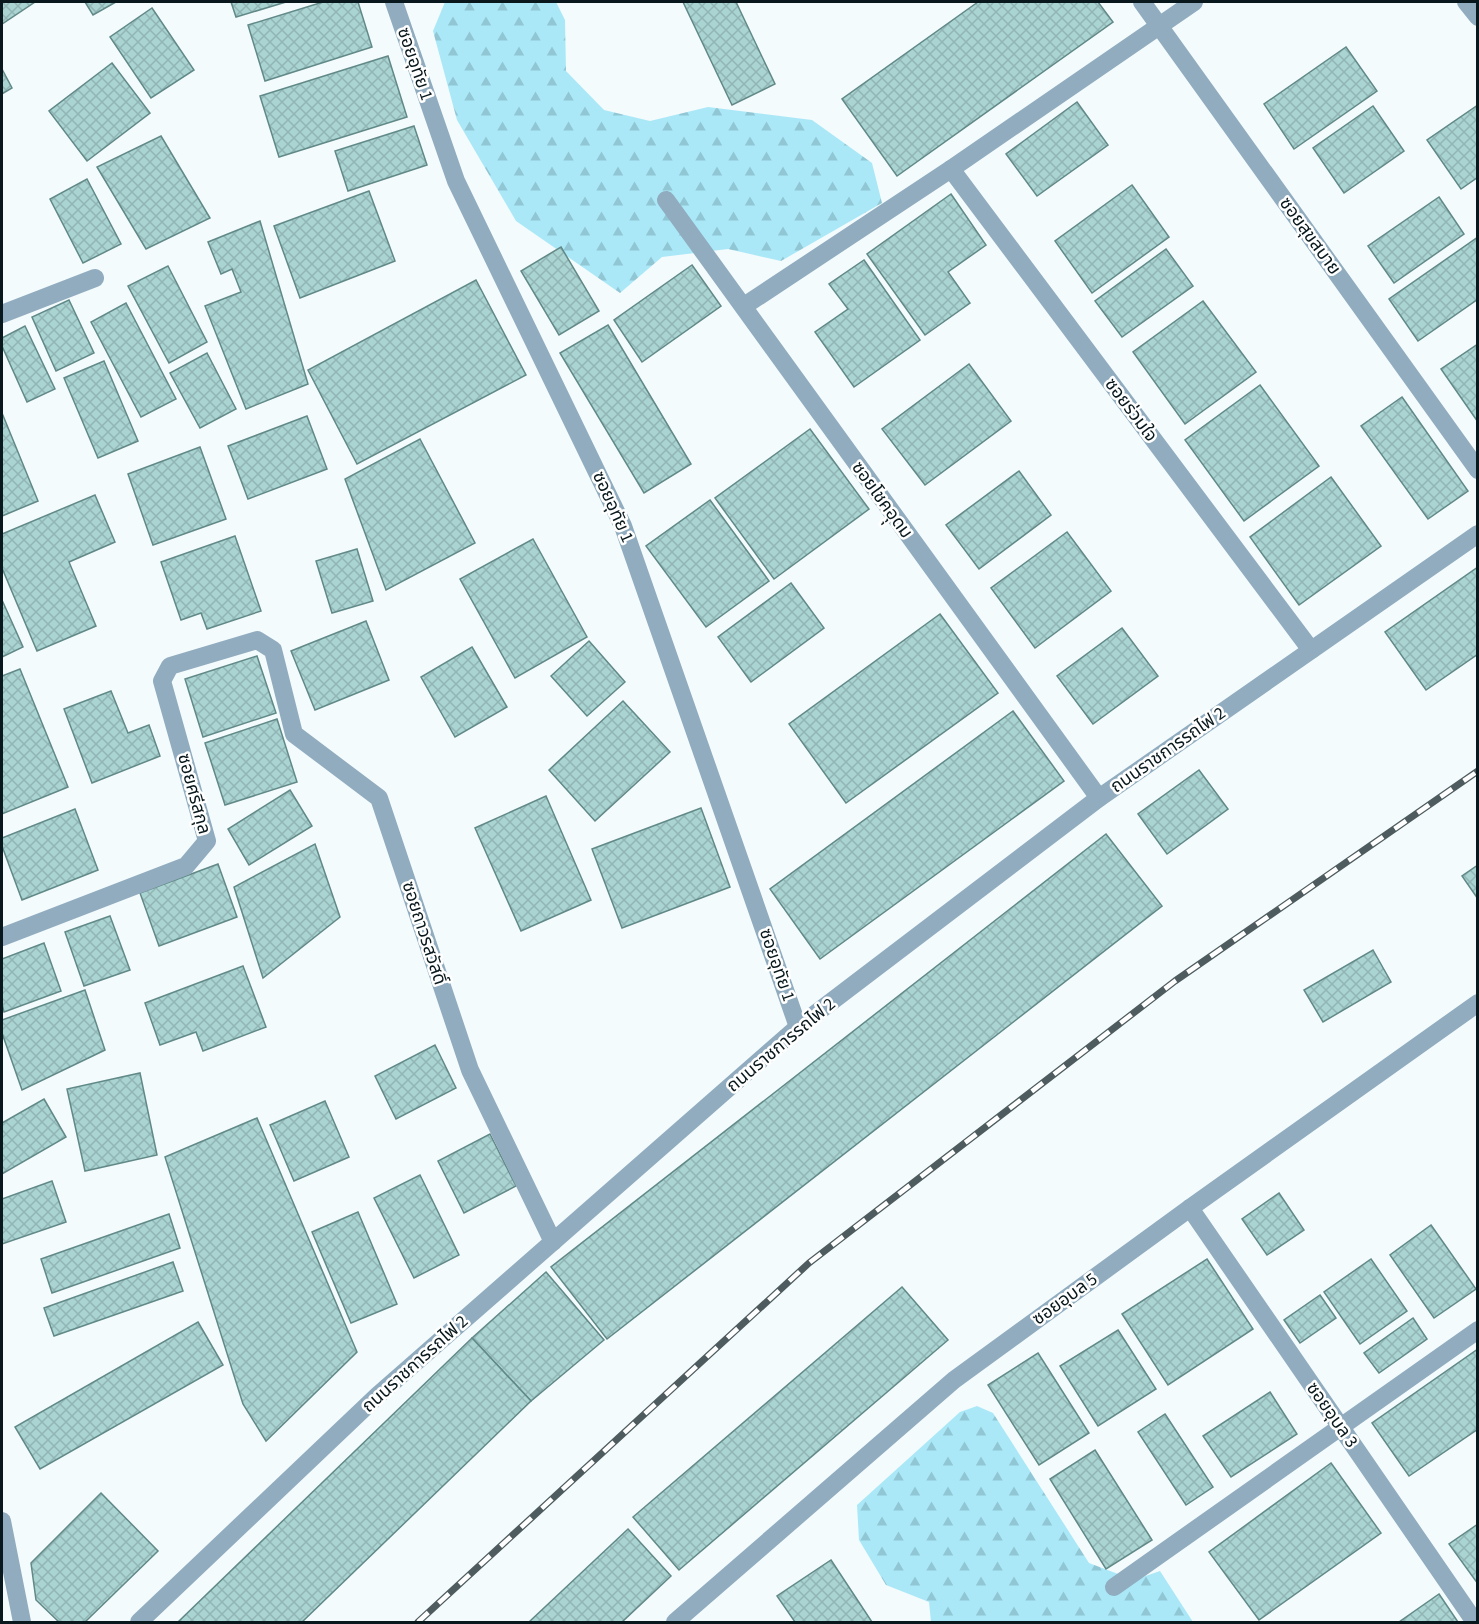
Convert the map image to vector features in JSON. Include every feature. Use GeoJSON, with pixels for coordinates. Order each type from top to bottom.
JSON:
{"type":"FeatureCollection","features":[{"type":"Feature","properties":{"kind":"street","name":"ซอยอุทัย 1"},"geometry":{"type":"LineString","coordinates":[[393,2],[456,181],[623,526],[798,1027]]}},
{"type":"Feature","properties":{"kind":"street","name":"ซอยสุขสบาย"},"geometry":{"type":"LineString","coordinates":[[1142,2],[1478,470]]}},
{"type":"Feature","properties":{"kind":"street"},"geometry":{"type":"LineString","coordinates":[[744,306],[951,169],[1194,2]]}},
{"type":"Feature","properties":{"kind":"street"},"geometry":{"type":"LineString","coordinates":[[1466,2],[1478,17]]}},
{"type":"Feature","properties":{"kind":"street","name":"ซอยร่วมใจ"},"geometry":{"type":"LineString","coordinates":[[951,169],[1311,650]]}},
{"type":"Feature","properties":{"kind":"street","name":"ซอยโชคอุุดม"},"geometry":{"type":"LineString","coordinates":[[666,200],[1099,798]]}},
{"type":"Feature","properties":{"kind":"street"},"geometry":{"type":"LineString","coordinates":[[2,314],[94,278]]}},
{"type":"Feature","properties":{"kind":"street","name":"ถนนราชการรถไฟ 2"},"geometry":{"type":"LineString","coordinates":[[139,1623],[377,1396],[798,1027],[1099,798],[1478,534]]}},
{"type":"Feature","properties":{"kind":"street","name":"ซอยศรีสกุล"},"geometry":{"type":"LineString","coordinates":[[2,937],[186,866],[207,841],[162,681],[170,666],[257,640],[273,650]]}},
{"type":"Feature","properties":{"kind":"street","name":"ซอยถาวรสวัสดิ์"},"geometry":{"type":"LineString","coordinates":[[273,650],[294,734],[379,798],[470,1070],[553,1242]]}},
{"type":"Feature","properties":{"kind":"street","name":"ซอยอุบล 5"},"geometry":{"type":"LineString","coordinates":[[675,1623],[954,1380],[1478,1003]]}},
{"type":"Feature","properties":{"kind":"street","name":"ซอยอุบล 3"},"geometry":{"type":"LineString","coordinates":[[1190,1208],[1475,1623]]}},
{"type":"Feature","properties":{"kind":"street"},"geometry":{"type":"LineString","coordinates":[[1114,1587],[1341,1429],[1478,1330]]}},
{"type":"Feature","properties":{"kind":"street"},"geometry":{"type":"LineString","coordinates":[[2,1521],[22,1623]]}},
{"type":"Feature","properties":{"kind":"green space"},"geometry":{"type":"Polygon","coordinates":[[[445,2],[556,2],[565,20],[566,71],[604,110],[650,121],[708,107],[812,120],[872,163],[882,203],[781,261],[728,249],[662,257],[620,293],[516,221],[457,120],[433,31],[445,2]]]}},
{"type":"Feature","properties":{"kind":"green space"},"geometry":{"type":"Polygon","coordinates":[[[977,1406],[993,1413],[1089,1563],[1134,1580],[1160,1571],[1193,1622],[931,1622],[929,1602],[886,1585],[859,1540],[857,1505],[960,1412],[977,1406]]]}},
{"type":"Feature","properties":{"kind":"building"},"geometry":{"type":"Polygon","coordinates":[[[2,2],[35,2],[2,24],[2,2]]]}},
{"type":"Feature","properties":{"kind":"building"},"geometry":{"type":"Polygon","coordinates":[[[85,2],[116,2],[93,15],[85,2]]]}},
{"type":"Feature","properties":{"kind":"building"},"geometry":{"type":"Polygon","coordinates":[[[231,2],[286,2],[236,17],[231,2]]]}},
{"type":"Feature","properties":{"kind":"building"},"geometry":{"type":"Polygon","coordinates":[[[323,2],[358,2],[372,47],[265,81],[248,25],[323,2]]]}},
{"type":"Feature","properties":{"kind":"building"},"geometry":{"type":"Polygon","coordinates":[[[683,2],[736,2],[775,84],[732,105],[683,2]]]}},
{"type":"Feature","properties":{"kind":"building"},"geometry":{"type":"Polygon","coordinates":[[[978,2],[1098,2],[1113,22],[897,176],[842,99],[978,2]]]}},
{"type":"Feature","properties":{"kind":"building"},"geometry":{"type":"Polygon","coordinates":[[[152,8],[194,70],[151,98],[110,37],[152,8]]]}},
{"type":"Feature","properties":{"kind":"building"},"geometry":{"type":"Polygon","coordinates":[[[1346,47],[1377,91],[1294,149],[1264,104],[1346,47]]]}},
{"type":"Feature","properties":{"kind":"building"},"geometry":{"type":"Polygon","coordinates":[[[388,56],[407,117],[279,157],[260,96],[388,56]]]}},
{"type":"Feature","properties":{"kind":"building"},"geometry":{"type":"Polygon","coordinates":[[[112,63],[150,113],[87,161],[49,111],[112,63]]]}},
{"type":"Feature","properties":{"kind":"building"},"geometry":{"type":"Polygon","coordinates":[[[2,69],[12,88],[2,94],[2,69]]]}},
{"type":"Feature","properties":{"kind":"building"},"geometry":{"type":"Polygon","coordinates":[[[1077,102],[1108,145],[1037,196],[1006,154],[1077,102]]]}},
{"type":"Feature","properties":{"kind":"building"},"geometry":{"type":"Polygon","coordinates":[[[1478,105],[1478,177],[1461,189],[1427,140],[1478,105]]]}},
{"type":"Feature","properties":{"kind":"building"},"geometry":{"type":"Polygon","coordinates":[[[1373,106],[1404,151],[1344,193],[1313,148],[1373,106]]]}},
{"type":"Feature","properties":{"kind":"building"},"geometry":{"type":"Polygon","coordinates":[[[414,126],[427,165],[348,191],[335,151],[414,126]]]}},
{"type":"Feature","properties":{"kind":"building"},"geometry":{"type":"Polygon","coordinates":[[[161,136],[210,218],[146,249],[97,167],[161,136]]]}},
{"type":"Feature","properties":{"kind":"building"},"geometry":{"type":"Polygon","coordinates":[[[87,179],[121,244],[83,263],[50,199],[87,179]]]}},
{"type":"Feature","properties":{"kind":"building"},"geometry":{"type":"Polygon","coordinates":[[[1132,185],[1169,237],[1092,293],[1055,241],[1132,185]]]}},
{"type":"Feature","properties":{"kind":"building"},"geometry":{"type":"Polygon","coordinates":[[[369,191],[395,261],[300,298],[274,226],[369,191]]]}},
{"type":"Feature","properties":{"kind":"building"},"geometry":{"type":"Polygon","coordinates":[[[951,194],[986,245],[948,272],[970,303],[925,335],[867,254],[951,194]]]}},
{"type":"Feature","properties":{"kind":"building"},"geometry":{"type":"Polygon","coordinates":[[[1439,197],[1464,234],[1394,283],[1368,246],[1439,197]]]}},
{"type":"Feature","properties":{"kind":"building"},"geometry":{"type":"Polygon","coordinates":[[[260,221],[308,384],[246,409],[205,306],[241,292],[232,269],[221,274],[208,242],[260,221]]]}},
{"type":"Feature","properties":{"kind":"building"},"geometry":{"type":"Polygon","coordinates":[[[1478,237],[1478,299],[1418,341],[1389,299],[1478,237]]]}},
{"type":"Feature","properties":{"kind":"building"},"geometry":{"type":"Polygon","coordinates":[[[561,247],[599,311],[559,335],[521,271],[561,247]]]}},
{"type":"Feature","properties":{"kind":"building"},"geometry":{"type":"Polygon","coordinates":[[[1166,249],[1193,286],[1122,337],[1095,301],[1166,249]]]}},
{"type":"Feature","properties":{"kind":"building"},"geometry":{"type":"Polygon","coordinates":[[[864,260],[920,340],[854,387],[815,332],[848,309],[829,284],[864,260]]]}},
{"type":"Feature","properties":{"kind":"building"},"geometry":{"type":"Polygon","coordinates":[[[692,265],[721,306],[642,362],[614,320],[692,265]]]}},
{"type":"Feature","properties":{"kind":"building"},"geometry":{"type":"Polygon","coordinates":[[[168,266],[207,342],[169,363],[128,286],[168,266]]]}},
{"type":"Feature","properties":{"kind":"building"},"geometry":{"type":"Polygon","coordinates":[[[476,280],[526,375],[357,464],[308,370],[476,280]]]}},
{"type":"Feature","properties":{"kind":"building"},"geometry":{"type":"Polygon","coordinates":[[[69,300],[94,353],[56,371],[32,317],[69,300]]]}},
{"type":"Feature","properties":{"kind":"building"},"geometry":{"type":"Polygon","coordinates":[[[1203,301],[1256,372],[1185,424],[1133,352],[1203,301]]]}},
{"type":"Feature","properties":{"kind":"building"},"geometry":{"type":"Polygon","coordinates":[[[126,303],[176,399],[141,417],[91,322],[126,303]]]}},
{"type":"Feature","properties":{"kind":"building"},"geometry":{"type":"Polygon","coordinates":[[[608,325],[691,464],[644,493],[560,353],[608,325]]]}},
{"type":"Feature","properties":{"kind":"building"},"geometry":{"type":"Polygon","coordinates":[[[25,326],[55,389],[27,402],[2,346],[2,338],[25,326]]]}},
{"type":"Feature","properties":{"kind":"building"},"geometry":{"type":"Polygon","coordinates":[[[1478,344],[1478,422],[1441,369],[1478,344]]]}},
{"type":"Feature","properties":{"kind":"building"},"geometry":{"type":"Polygon","coordinates":[[[207,353],[236,409],[200,428],[170,373],[207,353]]]}},
{"type":"Feature","properties":{"kind":"building"},"geometry":{"type":"Polygon","coordinates":[[[104,361],[138,441],[98,458],[64,378],[104,361]]]}},
{"type":"Feature","properties":{"kind":"building"},"geometry":{"type":"Polygon","coordinates":[[[969,364],[1011,421],[925,485],[882,429],[969,364]]]}},
{"type":"Feature","properties":{"kind":"building"},"geometry":{"type":"Polygon","coordinates":[[[1260,385],[1319,466],[1244,521],[1185,440],[1260,385]]]}},
{"type":"Feature","properties":{"kind":"building"},"geometry":{"type":"Polygon","coordinates":[[[1402,397],[1468,491],[1428,519],[1361,426],[1402,397]]]}},
{"type":"Feature","properties":{"kind":"building"},"geometry":{"type":"Polygon","coordinates":[[[2,413],[38,501],[2,516],[2,413]]]}},
{"type":"Feature","properties":{"kind":"building"},"geometry":{"type":"Polygon","coordinates":[[[307,416],[327,469],[248,499],[228,446],[307,416]]]}},
{"type":"Feature","properties":{"kind":"building"},"geometry":{"type":"Polygon","coordinates":[[[810,429],[869,509],[774,579],[715,498],[810,429]]]}},
{"type":"Feature","properties":{"kind":"building"},"geometry":{"type":"Polygon","coordinates":[[[420,439],[475,543],[386,590],[345,479],[420,439]]]}},
{"type":"Feature","properties":{"kind":"building"},"geometry":{"type":"Polygon","coordinates":[[[200,447],[226,519],[153,545],[128,474],[200,447]]]}},
{"type":"Feature","properties":{"kind":"building"},"geometry":{"type":"Polygon","coordinates":[[[1019,471],[1051,515],[979,569],[946,525],[1019,471]]]}},
{"type":"Feature","properties":{"kind":"building"},"geometry":{"type":"Polygon","coordinates":[[[1331,477],[1381,546],[1299,605],[1250,537],[1331,477]]]}},
{"type":"Feature","properties":{"kind":"building"},"geometry":{"type":"Polygon","coordinates":[[[95,495],[115,542],[69,562],[96,626],[37,651],[2,568],[2,534],[95,495]]]}},
{"type":"Feature","properties":{"kind":"building"},"geometry":{"type":"Polygon","coordinates":[[[710,500],[769,581],[706,627],[646,546],[710,500]]]}},
{"type":"Feature","properties":{"kind":"building"},"geometry":{"type":"Polygon","coordinates":[[[1067,532],[1111,591],[1035,648],[991,588],[1067,532]]]}},
{"type":"Feature","properties":{"kind":"building"},"geometry":{"type":"Polygon","coordinates":[[[235,536],[261,611],[207,629],[201,613],[181,620],[161,562],[235,536]]]}},
{"type":"Feature","properties":{"kind":"building"},"geometry":{"type":"Polygon","coordinates":[[[533,539],[587,637],[515,678],[460,579],[533,539]]]}},
{"type":"Feature","properties":{"kind":"building"},"geometry":{"type":"Polygon","coordinates":[[[357,549],[373,601],[332,613],[316,561],[357,549]]]}},
{"type":"Feature","properties":{"kind":"building"},"geometry":{"type":"Polygon","coordinates":[[[1478,567],[1478,654],[1426,690],[1385,632],[1478,567]]]}},
{"type":"Feature","properties":{"kind":"building"},"geometry":{"type":"Polygon","coordinates":[[[791,583],[824,628],[751,682],[718,637],[791,583]]]}},
{"type":"Feature","properties":{"kind":"building"},"geometry":{"type":"Polygon","coordinates":[[[2,600],[23,647],[2,657],[2,600]]]}},
{"type":"Feature","properties":{"kind":"building"},"geometry":{"type":"Polygon","coordinates":[[[940,614],[998,693],[846,803],[789,724],[940,614]]]}},
{"type":"Feature","properties":{"kind":"building"},"geometry":{"type":"Polygon","coordinates":[[[366,621],[389,680],[315,710],[291,651],[366,621]]]}},
{"type":"Feature","properties":{"kind":"building"},"geometry":{"type":"Polygon","coordinates":[[[1122,628],[1158,676],[1093,724],[1057,676],[1122,628]]]}},
{"type":"Feature","properties":{"kind":"building"},"geometry":{"type":"Polygon","coordinates":[[[589,641],[625,682],[587,716],[551,676],[589,641]]]}},
{"type":"Feature","properties":{"kind":"building"},"geometry":{"type":"Polygon","coordinates":[[[472,647],[507,707],[455,737],[421,677],[472,647]]]}},
{"type":"Feature","properties":{"kind":"building"},"geometry":{"type":"Polygon","coordinates":[[[257,656],[276,713],[203,737],[185,679],[257,656]]]}},
{"type":"Feature","properties":{"kind":"building"},"geometry":{"type":"Polygon","coordinates":[[[20,669],[68,787],[2,814],[2,676],[20,669]]]}},
{"type":"Feature","properties":{"kind":"building"},"geometry":{"type":"Polygon","coordinates":[[[111,691],[128,733],[149,725],[160,756],[92,783],[64,709],[111,691]]]}},
{"type":"Feature","properties":{"kind":"building"},"geometry":{"type":"Polygon","coordinates":[[[623,701],[670,752],[595,821],[549,770],[623,701]]]}},
{"type":"Feature","properties":{"kind":"building"},"geometry":{"type":"Polygon","coordinates":[[[1013,711],[1064,781],[820,959],[770,889],[1013,711]]]}},
{"type":"Feature","properties":{"kind":"building"},"geometry":{"type":"Polygon","coordinates":[[[277,719],[297,782],[225,805],[205,743],[277,719]]]}},
{"type":"Feature","properties":{"kind":"building"},"geometry":{"type":"Polygon","coordinates":[[[1199,770],[1228,809],[1167,854],[1138,814],[1199,770]]]}},
{"type":"Feature","properties":{"kind":"building"},"geometry":{"type":"Polygon","coordinates":[[[290,790],[312,826],[249,865],[228,829],[290,790]]]}},
{"type":"Feature","properties":{"kind":"building"},"geometry":{"type":"Polygon","coordinates":[[[546,796],[591,900],[521,931],[475,828],[546,796]]]}},
{"type":"Feature","properties":{"kind":"building"},"geometry":{"type":"Polygon","coordinates":[[[701,808],[730,887],[622,928],[592,849],[701,808]]]}},
{"type":"Feature","properties":{"kind":"building"},"geometry":{"type":"Polygon","coordinates":[[[75,809],[98,870],[22,900],[2,846],[2,838],[75,809]]]}},
{"type":"Feature","properties":{"kind":"building"},"geometry":{"type":"Polygon","coordinates":[[[1106,834],[1162,906],[607,1339],[551,1267],[1106,834]]]}},
{"type":"Feature","properties":{"kind":"building"},"geometry":{"type":"Polygon","coordinates":[[[315,844],[340,917],[263,978],[234,887],[315,844]]]}},
{"type":"Feature","properties":{"kind":"building"},"geometry":{"type":"Polygon","coordinates":[[[218,864],[237,917],[159,946],[140,893],[218,864]]]}},
{"type":"Feature","properties":{"kind":"building"},"geometry":{"type":"Polygon","coordinates":[[[1478,865],[1478,899],[1462,876],[1478,865]]]}},
{"type":"Feature","properties":{"kind":"building"},"geometry":{"type":"Polygon","coordinates":[[[110,916],[130,970],[84,986],[65,932],[110,916]]]}},
{"type":"Feature","properties":{"kind":"building"},"geometry":{"type":"Polygon","coordinates":[[[44,943],[61,991],[4,1012],[2,959],[44,943]]]}},
{"type":"Feature","properties":{"kind":"building"},"geometry":{"type":"Polygon","coordinates":[[[1373,950],[1391,982],[1323,1022],[1304,990],[1373,950]]]}},
{"type":"Feature","properties":{"kind":"building"},"geometry":{"type":"Polygon","coordinates":[[[243,966],[266,1027],[203,1051],[196,1032],[160,1045],[145,1003],[243,966]]]}},
{"type":"Feature","properties":{"kind":"building"},"geometry":{"type":"Polygon","coordinates":[[[85,990],[105,1050],[22,1090],[2,1033],[2,1020],[85,990]]]}},
{"type":"Feature","properties":{"kind":"building"},"geometry":{"type":"Polygon","coordinates":[[[435,1045],[456,1088],[396,1119],[375,1076],[435,1045]]]}},
{"type":"Feature","properties":{"kind":"building"},"geometry":{"type":"Polygon","coordinates":[[[140,1073],[157,1155],[85,1171],[67,1089],[140,1073]]]}},
{"type":"Feature","properties":{"kind":"building"},"geometry":{"type":"Polygon","coordinates":[[[44,1099],[66,1137],[2,1174],[2,1123],[44,1099]]]}},
{"type":"Feature","properties":{"kind":"building"},"geometry":{"type":"Polygon","coordinates":[[[325,1101],[349,1157],[294,1181],[270,1125],[325,1101]]]}},
{"type":"Feature","properties":{"kind":"building"},"geometry":{"type":"Polygon","coordinates":[[[257,1118],[357,1352],[266,1441],[243,1404],[165,1157],[257,1118]]]}},
{"type":"Feature","properties":{"kind":"building"},"geometry":{"type":"Polygon","coordinates":[[[490,1134],[516,1186],[464,1213],[438,1161],[490,1134]]]}},
{"type":"Feature","properties":{"kind":"building"},"geometry":{"type":"Polygon","coordinates":[[[420,1175],[459,1255],[414,1278],[374,1198],[420,1175]]]}},
{"type":"Feature","properties":{"kind":"building"},"geometry":{"type":"Polygon","coordinates":[[[52,1181],[66,1222],[2,1244],[2,1199],[52,1181]]]}},
{"type":"Feature","properties":{"kind":"building"},"geometry":{"type":"Polygon","coordinates":[[[1279,1193],[1304,1230],[1267,1255],[1242,1219],[1279,1193]]]}},
{"type":"Feature","properties":{"kind":"building"},"geometry":{"type":"Polygon","coordinates":[[[358,1212],[397,1304],[351,1323],[312,1232],[358,1212]]]}},
{"type":"Feature","properties":{"kind":"building"},"geometry":{"type":"Polygon","coordinates":[[[169,1214],[180,1248],[52,1293],[41,1259],[169,1214]]]}},
{"type":"Feature","properties":{"kind":"building"},"geometry":{"type":"Polygon","coordinates":[[[1431,1225],[1476,1289],[1434,1318],[1390,1255],[1431,1225]]]}},
{"type":"Feature","properties":{"kind":"building"},"geometry":{"type":"Polygon","coordinates":[[[1207,1259],[1253,1329],[1168,1385],[1122,1314],[1207,1259]]]}},
{"type":"Feature","properties":{"kind":"building"},"geometry":{"type":"Polygon","coordinates":[[[1371,1259],[1407,1311],[1360,1344],[1324,1292],[1371,1259]]]}},
{"type":"Feature","properties":{"kind":"building"},"geometry":{"type":"Polygon","coordinates":[[[173,1262],[183,1291],[54,1336],[44,1308],[173,1262]]]}},
{"type":"Feature","properties":{"kind":"building"},"geometry":{"type":"Polygon","coordinates":[[[546,1272],[604,1340],[531,1401],[472,1338],[546,1272]]]}},
{"type":"Feature","properties":{"kind":"building"},"geometry":{"type":"Polygon","coordinates":[[[902,1287],[948,1340],[679,1570],[633,1517],[902,1287]]]}},
{"type":"Feature","properties":{"kind":"building"},"geometry":{"type":"Polygon","coordinates":[[[1320,1295],[1336,1318],[1300,1343],[1284,1320],[1320,1295]]]}},
{"type":"Feature","properties":{"kind":"building"},"geometry":{"type":"Polygon","coordinates":[[[1413,1318],[1427,1339],[1379,1373],[1364,1353],[1413,1318]]]}},
{"type":"Feature","properties":{"kind":"building"},"geometry":{"type":"Polygon","coordinates":[[[198,1322],[223,1365],[40,1469],[15,1427],[198,1322]]]}},
{"type":"Feature","properties":{"kind":"building"},"geometry":{"type":"Polygon","coordinates":[[[1118,1330],[1156,1389],[1098,1426],[1060,1366],[1118,1330]]]}},
{"type":"Feature","properties":{"kind":"building"},"geometry":{"type":"Polygon","coordinates":[[[472,1338],[531,1401],[302,1622],[178,1622],[472,1338]]]}},
{"type":"Feature","properties":{"kind":"building"},"geometry":{"type":"Polygon","coordinates":[[[1478,1349],[1478,1429],[1409,1476],[1372,1423],[1478,1349]]]}},
{"type":"Feature","properties":{"kind":"building"},"geometry":{"type":"Polygon","coordinates":[[[1038,1353],[1089,1433],[1039,1465],[988,1385],[1038,1353]]]}},
{"type":"Feature","properties":{"kind":"building"},"geometry":{"type":"Polygon","coordinates":[[[1270,1392],[1297,1434],[1231,1477],[1203,1436],[1270,1392]]]}},
{"type":"Feature","properties":{"kind":"building"},"geometry":{"type":"Polygon","coordinates":[[[1165,1414],[1213,1487],[1186,1505],[1138,1432],[1165,1414]]]}},
{"type":"Feature","properties":{"kind":"building"},"geometry":{"type":"Polygon","coordinates":[[[1095,1450],[1152,1540],[1106,1569],[1050,1479],[1095,1450]]]}},
{"type":"Feature","properties":{"kind":"building"},"geometry":{"type":"Polygon","coordinates":[[[1331,1463],[1381,1533],[1259,1620],[1209,1552],[1331,1463]]]}},
{"type":"Feature","properties":{"kind":"building"},"geometry":{"type":"Polygon","coordinates":[[[101,1493],[158,1551],[85,1622],[59,1622],[36,1600],[31,1563],[101,1493]]]}},
{"type":"Feature","properties":{"kind":"building"},"geometry":{"type":"Polygon","coordinates":[[[1478,1524],[1478,1584],[1449,1544],[1478,1524]]]}},
{"type":"Feature","properties":{"kind":"building"},"geometry":{"type":"Polygon","coordinates":[[[628,1529],[671,1576],[622,1622],[529,1622],[628,1529]]]}},
{"type":"Feature","properties":{"kind":"building"},"geometry":{"type":"Polygon","coordinates":[[[831,1560],[872,1622],[795,1622],[777,1596],[831,1560]]]}},
{"type":"Feature","properties":{"kind":"building"},"geometry":{"type":"Polygon","coordinates":[[[1439,1594],[1458,1622],[1399,1622],[1439,1594]]]}},
{"type":"Feature","properties":{"kind":"railway"},"geometry":{"type":"LineString","coordinates":[[418,1622],[809,1263],[1175,981],[1478,771]]}}]}
